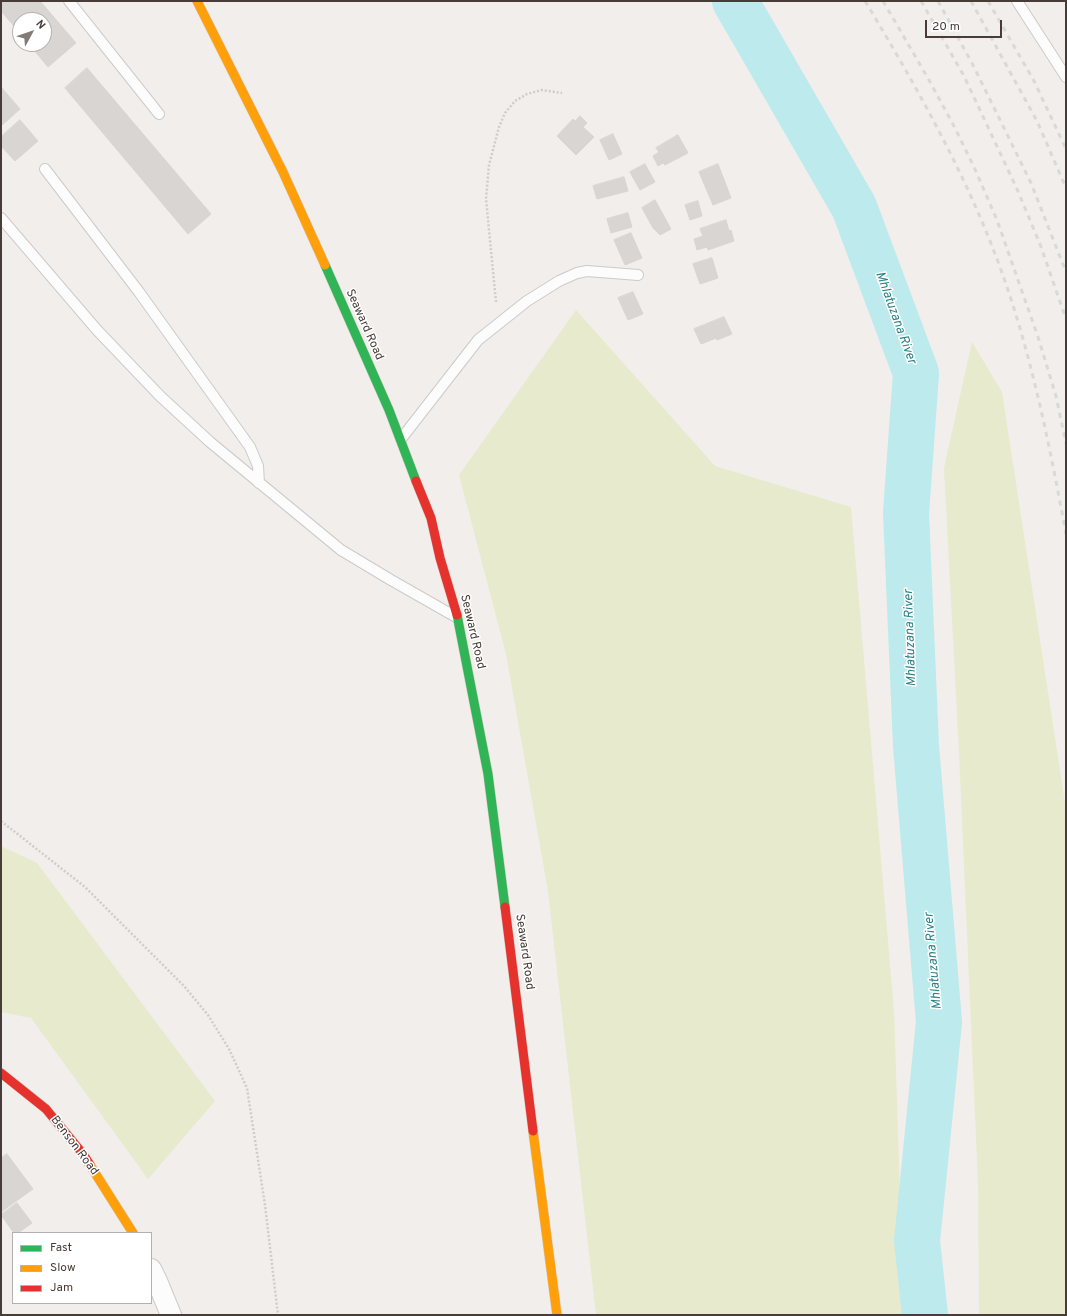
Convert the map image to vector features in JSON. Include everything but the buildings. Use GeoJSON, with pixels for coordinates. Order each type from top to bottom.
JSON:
{"type":"FeatureCollection","features":[{"type":"Feature","properties":{"kind":"street","name":"Seaward Road"},"geometry":{"type":"LineString","coordinates":[[197,1],[284,172],[389,410],[431,518],[440,558],[458,618],[489,782],[558,1315]]}},
{"type":"Feature","properties":{"kind":"street","name":"Benson Road"},"geometry":{"type":"LineString","coordinates":[[1,1073],[46,1109],[83,1154],[132,1232]]}},
{"type":"Feature","properties":{"kind":"street"},"geometry":{"type":"LineString","coordinates":[[152,1270],[170,1315]]}},
{"type":"Feature","properties":{"kind":"lane"},"geometry":{"type":"LineString","coordinates":[[69,1],[159,114]]}},
{"type":"Feature","properties":{"kind":"lane"},"geometry":{"type":"LineString","coordinates":[[1017,1],[1066,77]]}},
{"type":"Feature","properties":{"kind":"lane"},"geometry":{"type":"LineString","coordinates":[[45,169],[139,292],[250,447],[258,466],[259,483]]}},
{"type":"Feature","properties":{"kind":"lane"},"geometry":{"type":"LineString","coordinates":[[1,218],[97,330],[160,396],[210,442],[341,550],[458,618]]}},
{"type":"Feature","properties":{"kind":"lane"},"geometry":{"type":"LineString","coordinates":[[401,439],[478,340],[528,301],[559,281],[577,273],[587,271],[638,275]]}},
{"type":"Feature","properties":{"kind":"path"},"geometry":{"type":"LineString","coordinates":[[497,324],[496,288],[486,199],[489,165],[499,127],[505,113],[515,101],[527,94],[542,90],[562,93]]}},
{"type":"Feature","properties":{"kind":"path"},"geometry":{"type":"LineString","coordinates":[[1,821],[85,887],[184,986],[208,1015],[230,1049],[247,1088],[265,1204],[278,1315]]}},
{"type":"Feature","properties":{"kind":"green space"},"geometry":{"type":"Polygon","coordinates":[[[576,310],[715,466],[851,507],[894,1012],[904,1315],[596,1315],[548,891],[506,654],[459,475],[576,310]]]}},
{"type":"Feature","properties":{"kind":"green space"},"geometry":{"type":"Polygon","coordinates":[[[972,342],[1002,392],[1066,810],[1066,1315],[979,1315],[978,1183],[959,752],[944,468],[972,342]]]}},
{"type":"Feature","properties":{"kind":"green space"},"geometry":{"type":"Polygon","coordinates":[[[1,846],[37,863],[215,1101],[148,1179],[31,1018],[1,1012],[1,846]]]}},
{"type":"Feature","properties":{"kind":"waterway","name":"Mhlatuzana River"},"geometry":{"type":"LineString","coordinates":[[735,1],[854,207],[916,373],[906,513],[916,746],[939,1022],[917,1241],[925,1315]]}},
{"type":"Feature","properties":{"kind":"railway"},"geometry":{"type":"LineString","coordinates":[[865,1],[906,71],[945,143],[980,217],[995,255],[1009,293],[1035,383],[1066,534]]}},
{"type":"Feature","properties":{"kind":"railway"},"geometry":{"type":"LineString","coordinates":[[883,1],[955,128],[997,220],[1038,337],[1056,396],[1066,444]]}},
{"type":"Feature","properties":{"kind":"railway"},"geometry":{"type":"LineString","coordinates":[[921,1],[964,76],[1017,189],[1040,244],[1066,319]]}},
{"type":"Feature","properties":{"kind":"railway"},"geometry":{"type":"LineString","coordinates":[[938,1],[973,65],[1031,183],[1066,272]]}},
{"type":"Feature","properties":{"kind":"railway"},"geometry":{"type":"LineString","coordinates":[[971,1],[1037,121],[1066,188]]}},
{"type":"Feature","properties":{"kind":"railway"},"geometry":{"type":"LineString","coordinates":[[988,1],[1034,81],[1066,149]]}},
{"type":"Feature","properties":{"kind":"traffic: fast"},"geometry":{"type":"LineString","coordinates":[[325,265],[389,410],[416,481]]}},
{"type":"Feature","properties":{"kind":"traffic: fast"},"geometry":{"type":"LineString","coordinates":[[457,615],[488,774],[505,907]]}},
{"type":"Feature","properties":{"kind":"traffic: slow"},"geometry":{"type":"LineString","coordinates":[[197,1],[283,172],[325,265]]}},
{"type":"Feature","properties":{"kind":"traffic: slow"},"geometry":{"type":"LineString","coordinates":[[533,1131],[557,1315]]}},
{"type":"Feature","properties":{"kind":"traffic: slow"},"geometry":{"type":"LineString","coordinates":[[90,1165],[132,1232]]}},
{"type":"Feature","properties":{"kind":"traffic: jam"},"geometry":{"type":"LineString","coordinates":[[416,481],[431,518],[440,558],[457,615]]}},
{"type":"Feature","properties":{"kind":"traffic: jam"},"geometry":{"type":"LineString","coordinates":[[505,907],[533,1131]]}},
{"type":"Feature","properties":{"kind":"traffic: jam"},"geometry":{"type":"LineString","coordinates":[[1,1073],[46,1109],[83,1154],[90,1165]]}}]}
